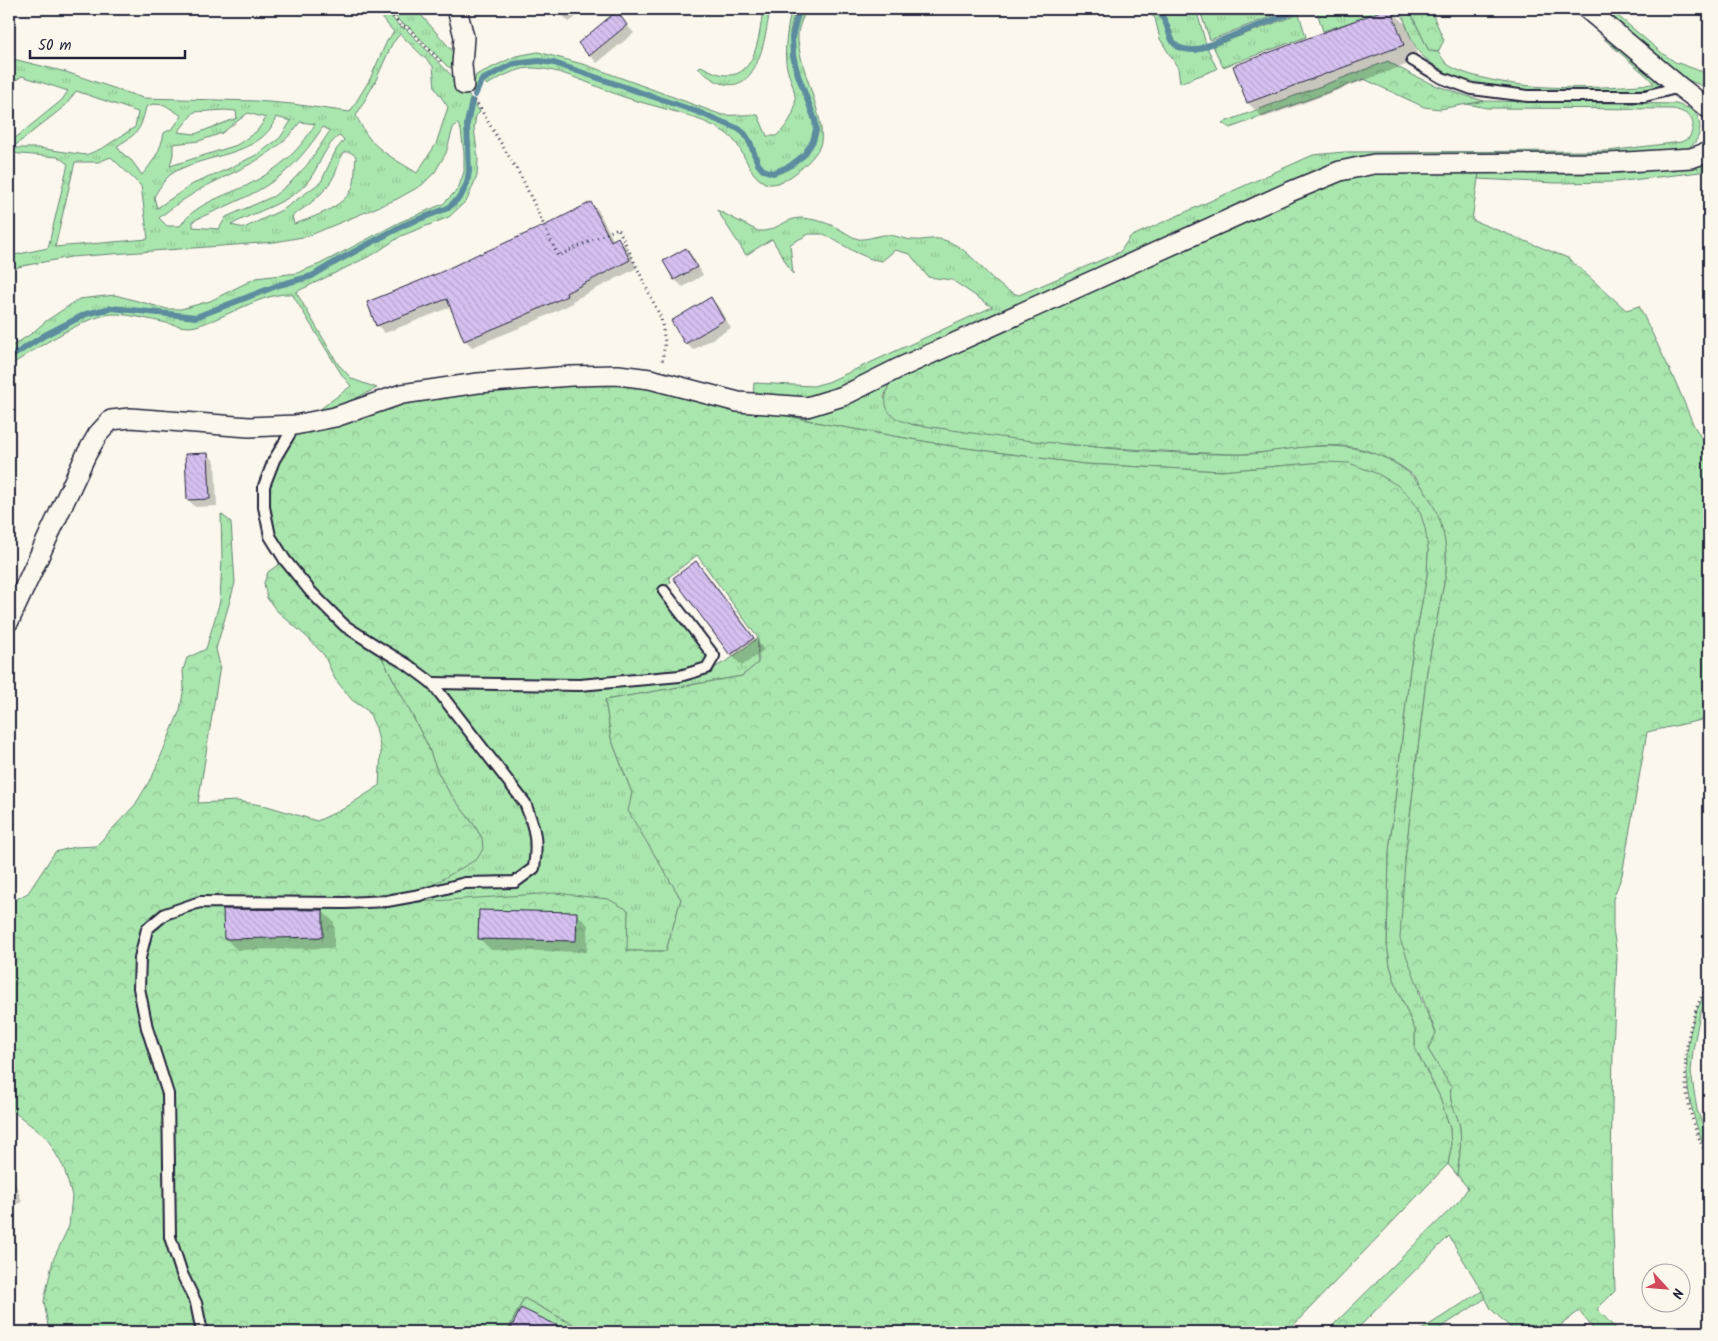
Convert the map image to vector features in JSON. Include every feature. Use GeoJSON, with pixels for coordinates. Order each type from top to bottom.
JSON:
{"type":"FeatureCollection","features":[{"type":"Feature","properties":{"kind":"street"},"geometry":{"type":"LineString","coordinates":[[456,9],[464,37],[462,65],[464,85]]}},
{"type":"Feature","properties":{"kind":"street"},"geometry":{"type":"LineString","coordinates":[[1587,9],[1709,109]]}},
{"type":"Feature","properties":{"kind":"street"},"geometry":{"type":"LineString","coordinates":[[9,621],[86,455],[98,434],[111,420],[130,418],[249,427],[294,425],[335,417],[402,394],[478,383],[571,376],[618,375],[659,382],[738,402],[807,407],[843,396],[897,369],[1287,193],[1340,171],[1374,164],[1610,163],[1691,158],[1709,152]]}},
{"type":"Feature","properties":{"kind":"lane"},"geometry":{"type":"LineString","coordinates":[[1412,60],[1442,78],[1472,89],[1528,96],[1645,96],[1680,87]]}},
{"type":"Feature","properties":{"kind":"lane"},"geometry":{"type":"LineString","coordinates":[[202,1332],[196,1304],[182,1274],[170,1236],[168,1094],[146,1028],[139,988],[140,958],[147,929],[165,914],[200,902],[345,903],[387,901],[420,895],[465,883],[515,882],[534,868],[537,846],[533,823],[525,803],[432,683],[408,665],[345,626],[284,560],[270,536],[264,506],[264,486],[274,460],[294,425]]}},
{"type":"Feature","properties":{"kind":"lane"},"geometry":{"type":"LineString","coordinates":[[432,683],[580,685],[680,676],[707,668],[714,656],[664,591]]}},
{"type":"Feature","properties":{"kind":"path"},"geometry":{"type":"LineString","coordinates":[[386,9],[401,26],[407,27],[464,85],[471,95],[522,180],[558,256],[618,228],[660,318],[665,342],[659,382]]}},
{"type":"Feature","properties":{"kind":"path"},"geometry":{"type":"LineString","coordinates":[[1709,984],[1693,1016],[1686,1058],[1686,1080],[1691,1111],[1700,1140],[1709,1159]]}},
{"type":"Feature","properties":{"kind":"green space"},"geometry":{"type":"Polygon","coordinates":[[[374,9],[385,9],[400,27],[406,29],[462,86],[471,99],[465,124],[468,171],[460,195],[448,207],[404,224],[312,275],[279,283],[195,316],[112,306],[86,312],[44,334],[9,356],[9,348],[79,299],[115,295],[167,309],[181,309],[210,301],[256,278],[297,273],[320,264],[400,222],[443,204],[458,189],[464,172],[464,153],[461,130],[457,123],[453,128],[446,153],[435,172],[422,185],[397,199],[308,236],[275,242],[71,257],[9,270],[9,256],[48,248],[68,164],[58,157],[9,153],[9,143],[62,100],[68,91],[22,76],[9,85],[9,77],[11,76],[9,75],[9,58],[66,72],[143,98],[256,101],[350,112],[370,79],[387,41],[394,32],[374,9]],[[400,34],[392,44],[375,82],[356,116],[366,134],[376,146],[417,173],[436,144],[448,107],[435,88],[433,66],[400,34]],[[76,91],[66,105],[12,148],[38,148],[86,155],[103,148],[135,127],[138,112],[76,91]],[[153,104],[146,107],[140,127],[134,135],[117,146],[132,161],[142,175],[156,156],[164,133],[173,128],[182,116],[165,105],[153,104]],[[236,111],[194,112],[178,132],[195,134],[237,118],[236,111]],[[248,113],[222,133],[199,141],[173,144],[170,166],[237,145],[257,131],[266,118],[248,113]],[[276,117],[269,130],[245,148],[197,162],[170,175],[163,182],[154,197],[157,208],[193,184],[258,154],[280,138],[291,121],[276,117]],[[300,122],[291,134],[269,153],[204,187],[159,218],[167,226],[180,226],[189,215],[199,208],[257,180],[294,152],[302,144],[315,124],[300,122]],[[323,127],[296,162],[283,174],[246,197],[193,221],[193,227],[219,229],[226,217],[274,196],[307,165],[330,131],[323,127]],[[340,135],[326,150],[313,174],[302,188],[283,201],[231,225],[244,228],[284,209],[321,182],[336,150],[344,140],[340,135]],[[344,152],[335,174],[322,193],[292,216],[294,224],[329,210],[351,191],[354,183],[356,156],[350,152],[344,152]],[[111,157],[98,162],[75,162],[55,247],[148,239],[141,186],[111,157]]]}},
{"type":"Feature","properties":{"kind":"green space"},"geometry":{"type":"Polygon","coordinates":[[[389,9],[416,9],[455,54],[454,9],[456,63],[451,68],[447,66],[408,26],[402,24],[389,9]]]}},
{"type":"Feature","properties":{"kind":"green space"},"geometry":{"type":"Polygon","coordinates":[[[763,9],[770,9],[763,46],[752,71],[744,80],[734,84],[721,83],[712,79],[698,68],[701,66],[727,75],[737,74],[745,68],[751,61],[755,51],[763,9]]]}},
{"type":"Feature","properties":{"kind":"green space"},"geometry":{"type":"Polygon","coordinates":[[[792,9],[797,9],[793,20],[790,43],[794,66],[813,118],[814,129],[810,143],[801,156],[789,166],[775,171],[768,170],[762,166],[749,137],[743,130],[737,127],[694,109],[554,61],[539,59],[512,62],[480,79],[474,93],[472,90],[476,75],[516,56],[538,52],[586,65],[722,115],[758,115],[767,136],[776,136],[790,119],[795,102],[786,57],[787,36],[792,9]]]}},
{"type":"Feature","properties":{"kind":"green space"},"geometry":{"type":"Polygon","coordinates":[[[801,9],[807,9],[801,21],[798,34],[799,47],[817,110],[821,138],[819,148],[803,167],[788,178],[772,184],[758,179],[733,139],[704,121],[627,98],[566,74],[553,71],[529,68],[518,70],[487,85],[483,81],[508,69],[527,63],[547,63],[574,70],[698,114],[738,131],[743,135],[760,169],[771,174],[778,173],[789,169],[805,156],[815,141],[818,130],[795,55],[794,44],[797,17],[801,9]]]}},
{"type":"Feature","properties":{"kind":"green space"},"geometry":{"type":"Polygon","coordinates":[[[1145,9],[1153,9],[1162,17],[1170,39],[1176,48],[1191,51],[1207,47],[1217,69],[1180,83],[1178,68],[1160,39],[1155,18],[1145,9]]]}},
{"type":"Feature","properties":{"kind":"green space"},"geometry":{"type":"Polygon","coordinates":[[[1158,9],[1196,9],[1206,44],[1193,48],[1184,48],[1178,45],[1169,24],[1158,9]]]}},
{"type":"Feature","properties":{"kind":"green space"},"geometry":{"type":"Polygon","coordinates":[[[1215,9],[1291,9],[1210,40],[1201,14],[1215,9]]]}},
{"type":"Feature","properties":{"kind":"green space"},"geometry":{"type":"Polygon","coordinates":[[[1316,9],[1392,9],[1323,31],[1316,9]]]}},
{"type":"Feature","properties":{"kind":"green space"},"geometry":{"type":"Polygon","coordinates":[[[1400,9],[1409,9],[1429,51],[1438,52],[1447,64],[1471,75],[1500,82],[1544,87],[1610,87],[1654,84],[1604,39],[1609,36],[1658,81],[1661,87],[1616,91],[1557,91],[1506,90],[1476,85],[1448,74],[1431,63],[1418,51],[1400,9]]]}},
{"type":"Feature","properties":{"kind":"green space"},"geometry":{"type":"Polygon","coordinates":[[[1409,9],[1430,9],[1444,40],[1438,52],[1429,51],[1409,9]]]}},
{"type":"Feature","properties":{"kind":"green space"},"geometry":{"type":"Polygon","coordinates":[[[1598,9],[1613,9],[1612,11],[1675,62],[1709,74],[1709,88],[1678,75],[1598,9]]]}},
{"type":"Feature","properties":{"kind":"green space"},"geometry":{"type":"Polygon","coordinates":[[[1299,14],[1306,37],[1223,67],[1213,46],[1299,14]]]}},
{"type":"Feature","properties":{"kind":"green space"},"geometry":{"type":"Polygon","coordinates":[[[1388,61],[1435,85],[1484,101],[1440,109],[1424,107],[1364,79],[1230,128],[1222,123],[1388,61]]]}},
{"type":"Feature","properties":{"kind":"green space"},"geometry":{"type":"Polygon","coordinates":[[[473,101],[480,112],[476,116],[474,128],[478,159],[477,176],[467,200],[449,217],[401,236],[374,254],[296,292],[338,364],[352,379],[377,388],[321,415],[281,421],[319,410],[351,386],[342,375],[292,294],[269,297],[192,327],[128,315],[106,315],[77,326],[9,366],[9,359],[46,336],[87,315],[112,310],[196,319],[279,286],[313,277],[405,227],[449,209],[462,197],[471,171],[468,124],[473,101]]]}},
{"type":"Feature","properties":{"kind":"green space"},"geometry":{"type":"Polygon","coordinates":[[[1484,101],[1676,104],[1692,110],[1696,114],[1700,128],[1695,142],[1687,148],[1679,150],[1609,157],[1527,156],[826,394],[804,398],[753,398],[754,383],[813,386],[828,382],[992,307],[952,280],[928,277],[910,254],[895,250],[882,261],[871,259],[824,234],[809,234],[790,244],[793,274],[772,239],[746,255],[717,210],[758,231],[769,230],[790,220],[801,218],[829,224],[858,239],[888,235],[910,240],[934,239],[947,241],[967,253],[1000,285],[1019,295],[1120,252],[1130,237],[1313,155],[1344,152],[1608,151],[1681,142],[1689,138],[1693,127],[1693,122],[1688,115],[1673,109],[1487,108],[1467,104],[1484,101]]]}},
{"type":"Feature","properties":{"kind":"green space"},"geometry":{"type":"Polygon","coordinates":[[[1709,162],[1709,171],[1615,182],[1556,183],[1478,179],[1479,172],[1623,173],[1652,171],[1709,162]]]}},
{"type":"Feature","properties":{"kind":"green space"},"geometry":{"type":"Polygon","coordinates":[[[1366,172],[1479,172],[1472,220],[1568,258],[1626,310],[1639,306],[1676,383],[1694,426],[1709,450],[1709,723],[1706,719],[1647,732],[1622,875],[1613,899],[1613,928],[1617,956],[1611,1168],[1615,1291],[1597,1309],[1619,1332],[1596,1332],[1579,1311],[1552,1332],[1518,1332],[1512,1329],[1491,1309],[1449,1236],[1354,1332],[1326,1332],[1460,1200],[1468,1188],[1457,1175],[1461,1134],[1459,1122],[1452,1104],[1451,1087],[1428,1049],[1436,1033],[1400,939],[1405,860],[1427,671],[1446,573],[1445,541],[1440,520],[1431,501],[1417,480],[1407,470],[1391,461],[1357,448],[1321,446],[1250,454],[1232,454],[1067,444],[911,424],[891,415],[886,405],[889,384],[988,337],[1329,184],[1366,172]]]}},
{"type":"Feature","properties":{"kind":"green space"},"geometry":{"type":"Polygon","coordinates":[[[613,379],[825,424],[951,446],[1084,464],[1222,471],[1324,462],[1349,463],[1378,474],[1397,485],[1411,498],[1420,512],[1425,528],[1428,549],[1427,575],[1410,668],[1389,851],[1387,945],[1390,966],[1397,988],[1415,1030],[1415,1049],[1439,1095],[1450,1129],[1451,1148],[1448,1164],[1287,1332],[587,1332],[524,1298],[507,1332],[205,1332],[173,1236],[171,1094],[150,1027],[142,987],[143,958],[150,930],[167,917],[201,905],[387,904],[555,893],[608,899],[628,910],[627,951],[666,951],[681,899],[628,811],[632,793],[611,738],[605,700],[742,676],[758,663],[758,638],[697,555],[669,577],[671,582],[662,590],[712,655],[705,666],[680,674],[580,682],[434,680],[347,623],[313,590],[273,535],[267,506],[267,486],[276,461],[295,429],[421,397],[613,379]]]}},
{"type":"Feature","properties":{"kind":"green space"},"geometry":{"type":"Polygon","coordinates":[[[889,384],[884,398],[905,419],[914,425],[1074,445],[1178,453],[1251,454],[1320,446],[1353,448],[1378,455],[1399,466],[1417,481],[1431,499],[1440,521],[1445,545],[1446,573],[1427,671],[1405,860],[1419,994],[1436,1034],[1428,1049],[1451,1087],[1452,1104],[1460,1128],[1457,1175],[1448,1164],[1451,1148],[1450,1129],[1439,1095],[1415,1049],[1415,1030],[1397,988],[1390,966],[1387,945],[1389,851],[1410,668],[1427,575],[1428,549],[1324,462],[1222,471],[1084,464],[951,446],[825,424],[787,415],[868,394],[889,384]]]}},
{"type":"Feature","properties":{"kind":"green space"},"geometry":{"type":"Polygon","coordinates":[[[221,514],[231,522],[235,583],[216,649],[220,666],[198,803],[237,801],[267,806],[317,821],[343,809],[379,786],[381,751],[376,728],[368,711],[352,700],[335,679],[324,655],[307,637],[276,610],[267,598],[264,583],[268,572],[282,562],[379,652],[428,746],[437,771],[449,792],[482,838],[483,849],[477,859],[420,892],[387,898],[200,899],[144,927],[137,957],[165,1094],[167,1237],[193,1305],[199,1332],[49,1332],[44,1301],[53,1260],[69,1226],[72,1196],[64,1168],[47,1138],[9,1108],[9,903],[28,893],[55,852],[74,847],[96,846],[135,805],[153,775],[180,710],[184,687],[183,670],[187,658],[206,649],[220,601],[222,558],[221,514]]]}},
{"type":"Feature","properties":{"kind":"green space"},"geometry":{"type":"Polygon","coordinates":[[[758,638],[758,663],[742,676],[605,700],[611,738],[632,793],[629,811],[681,899],[666,951],[626,951],[628,910],[387,904],[465,886],[516,885],[537,870],[536,822],[437,685],[710,670],[730,659],[758,638]]]}},
{"type":"Feature","properties":{"kind":"green space"},"geometry":{"type":"Polygon","coordinates":[[[379,652],[430,685],[522,804],[530,824],[531,866],[514,879],[420,892],[482,838],[449,792],[437,771],[428,746],[379,652]]]}},
{"type":"Feature","properties":{"kind":"green space"},"geometry":{"type":"Polygon","coordinates":[[[1709,987],[1709,999],[1700,1013],[1691,1072],[1697,1110],[1709,1140],[1709,1156],[1693,1114],[1687,1071],[1691,1027],[1698,1007],[1709,987]]]}},
{"type":"Feature","properties":{"kind":"green space"},"geometry":{"type":"Polygon","coordinates":[[[1482,1291],[1486,1298],[1434,1332],[1418,1332],[1482,1291]]]}},
{"type":"Feature","properties":{"kind":"green space"},"geometry":{"type":"Polygon","coordinates":[[[524,1298],[587,1332],[507,1332],[524,1298]]]}},
{"type":"Feature","properties":{"kind":"building"},"geometry":{"type":"Polygon","coordinates":[[[1386,9],[1391,9],[1404,45],[1247,103],[1233,66],[1386,9]]]}},
{"type":"Feature","properties":{"kind":"building"},"geometry":{"type":"Polygon","coordinates":[[[617,11],[627,25],[589,56],[578,43],[617,11]]]}},
{"type":"Feature","properties":{"kind":"building"},"geometry":{"type":"Polygon","coordinates":[[[591,202],[611,241],[618,237],[630,260],[566,293],[567,296],[464,341],[447,299],[376,326],[367,302],[439,273],[550,223],[591,202]]]}},
{"type":"Feature","properties":{"kind":"building"},"geometry":{"type":"Polygon","coordinates":[[[686,248],[697,267],[674,280],[663,261],[686,248]]]}},
{"type":"Feature","properties":{"kind":"building"},"geometry":{"type":"Polygon","coordinates":[[[711,297],[724,320],[685,344],[671,321],[711,297]]]}},
{"type":"Feature","properties":{"kind":"building"},"geometry":{"type":"Polygon","coordinates":[[[208,453],[210,499],[187,500],[185,454],[208,453]]]}},
{"type":"Feature","properties":{"kind":"building"},"geometry":{"type":"Polygon","coordinates":[[[696,561],[754,638],[730,655],[673,578],[696,561]]]}},
{"type":"Feature","properties":{"kind":"building"},"geometry":{"type":"Polygon","coordinates":[[[223,909],[323,910],[323,937],[224,939],[223,909]]]}},
{"type":"Feature","properties":{"kind":"building"},"geometry":{"type":"Polygon","coordinates":[[[479,910],[577,912],[576,941],[478,939],[479,910]]]}},
{"type":"Feature","properties":{"kind":"building"},"geometry":{"type":"Polygon","coordinates":[[[521,1308],[571,1332],[509,1332],[521,1308]]]}},
{"type":"Feature","properties":{"kind":"waterway"},"geometry":{"type":"LineString","coordinates":[[475,95],[482,80],[513,64],[539,61],[554,63],[698,112],[739,129],[750,142],[758,164],[763,170],[773,173],[790,166],[804,155],[813,141],[816,130],[815,120],[793,56],[792,37],[799,9]]}},
{"type":"Feature","properties":{"kind":"waterway"},"geometry":{"type":"LineString","coordinates":[[1155,9],[1166,23],[1173,42],[1185,49],[1196,50],[1301,9]]}},
{"type":"Feature","properties":{"kind":"waterway"},"geometry":{"type":"LineString","coordinates":[[9,358],[45,335],[86,314],[112,308],[196,317],[279,285],[312,276],[404,225],[448,208],[461,196],[467,183],[469,171],[467,124],[472,101]]}}]}
